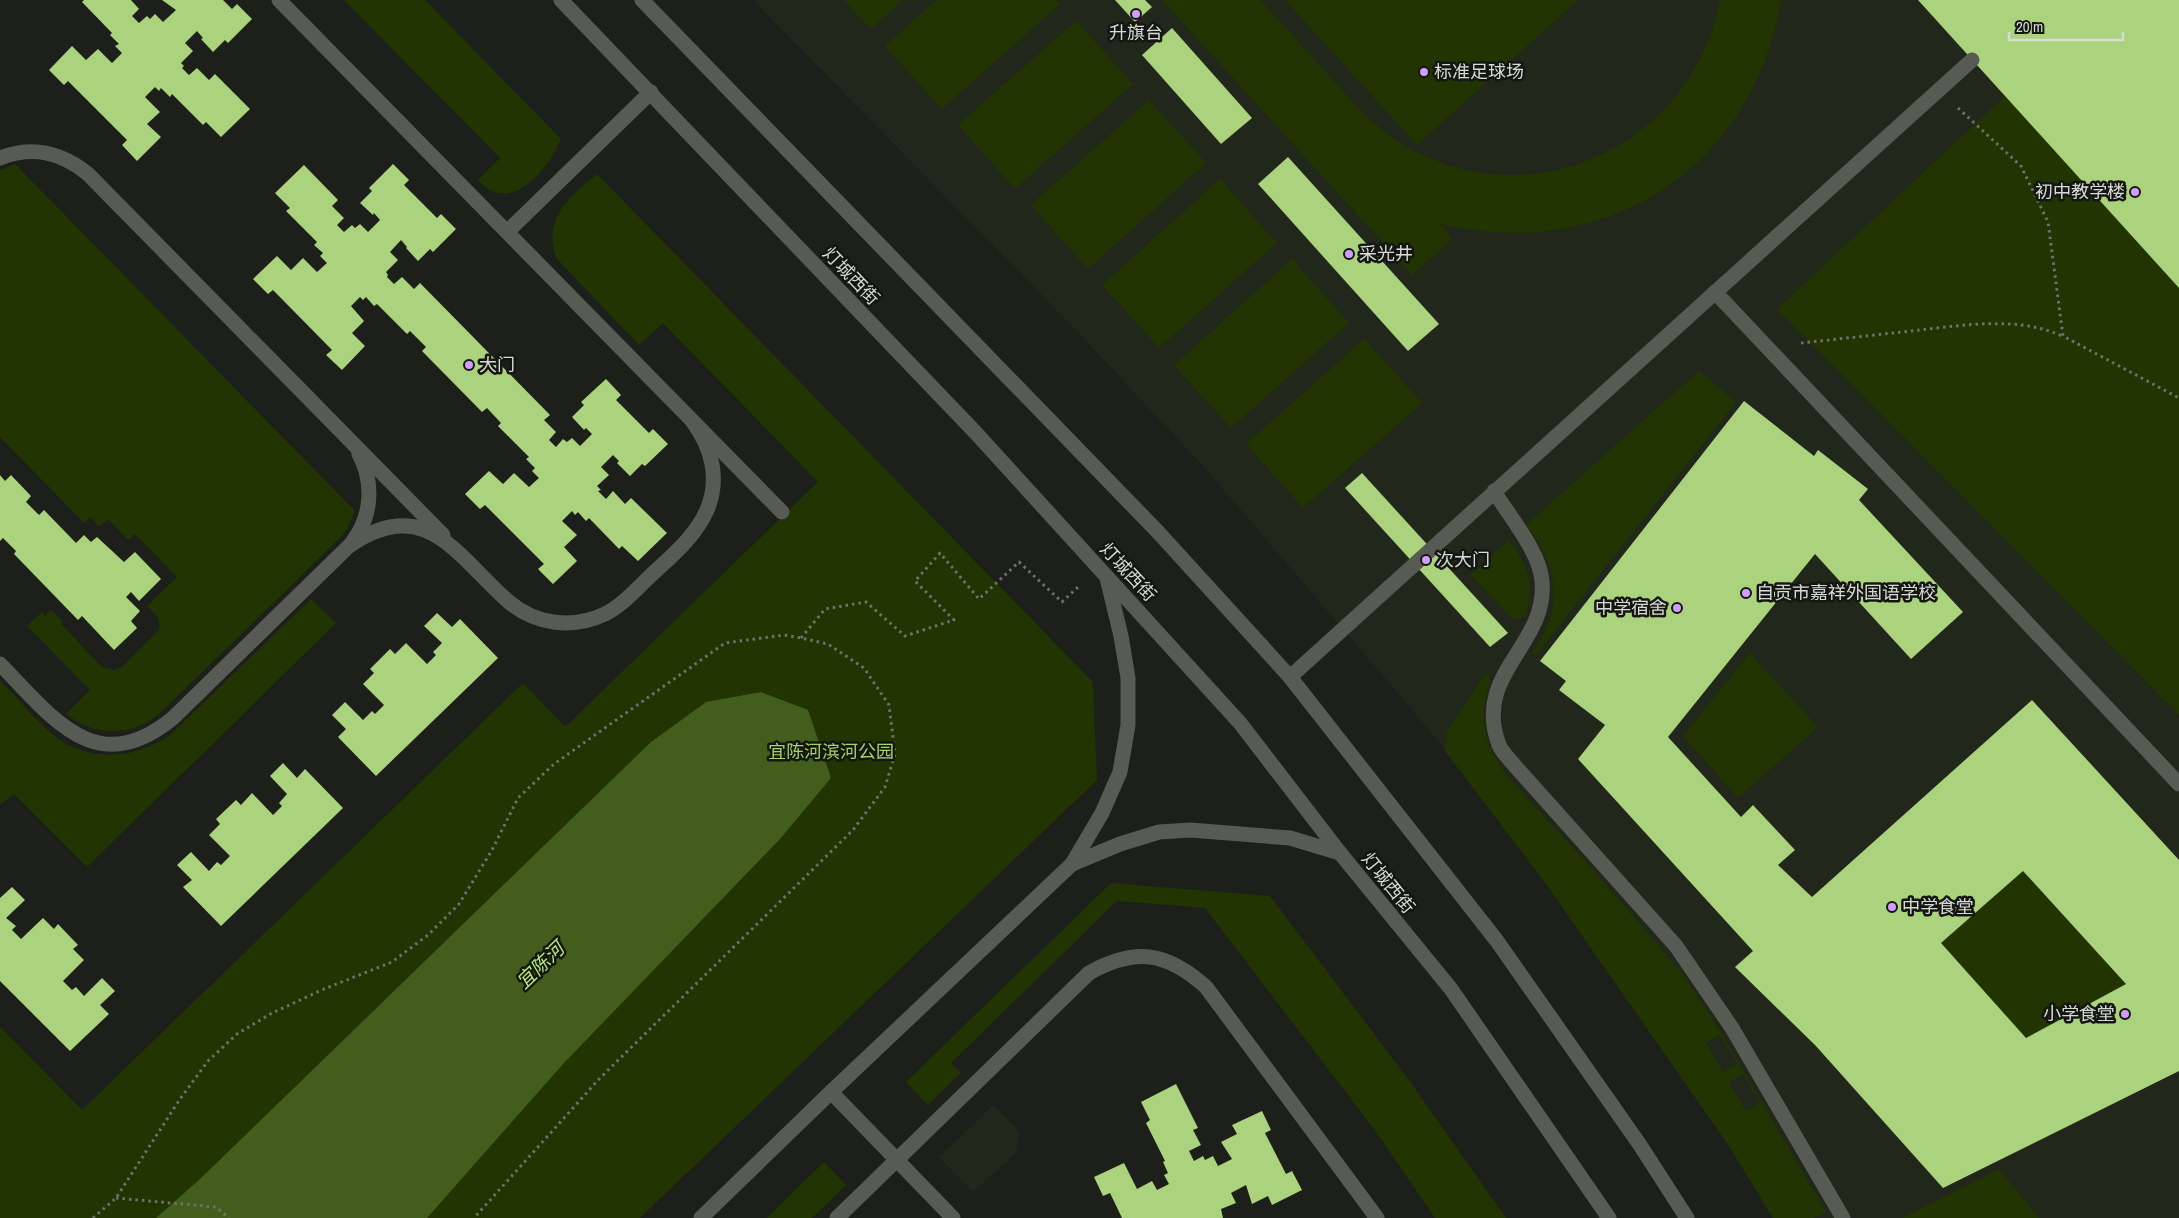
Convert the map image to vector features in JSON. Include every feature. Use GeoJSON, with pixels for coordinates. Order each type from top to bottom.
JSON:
{"type":"FeatureCollection","features":[{"type":"Feature","properties":{"kind":"street"},"geometry":{"type":"LineString","coordinates":[[279,0],[782,512]]}},
{"type":"Feature","properties":{"kind":"street","name":"灯城西街"},"geometry":{"type":"LineString","coordinates":[[561,0],[974,432],[1240,723],[1340,853],[1451,988],[1609,1218]]}},
{"type":"Feature","properties":{"kind":"street"},"geometry":{"type":"LineString","coordinates":[[642,0],[1158,532],[1290,676],[1497,941],[1640,1146],[1687,1218]]}},
{"type":"Feature","properties":{"kind":"street"},"geometry":{"type":"LineString","coordinates":[[1290,676],[1972,60]]}},
{"type":"Feature","properties":{"kind":"street"},"geometry":{"type":"LineString","coordinates":[[507,232],[651,92]]}},
{"type":"Feature","properties":{"kind":"street"},"geometry":{"type":"LineString","coordinates":[[0,158],[26,151],[42,151],[67,159],[88,174],[509,602],[535,618],[551,622],[578,623],[606,614],[626,599],[689,538],[704,516],[712,493],[713,471],[706,443],[692,422]]}},
{"type":"Feature","properties":{"kind":"street"},"geometry":{"type":"LineString","coordinates":[[1714,292],[2179,784]]}},
{"type":"Feature","properties":{"kind":"street"},"geometry":{"type":"LineString","coordinates":[[0,664],[67,730],[98,742],[114,744],[132,742],[147,736],[173,718],[349,546],[364,523],[369,486],[363,461],[352,442]]}},
{"type":"Feature","properties":{"kind":"street"},"geometry":{"type":"LineString","coordinates":[[1494,491],[1538,563],[1542,581],[1541,608],[1534,626],[1497,687],[1494,704],[1495,725],[1500,746],[1515,766],[1676,946],[1732,1028],[1843,1218]]}},
{"type":"Feature","properties":{"kind":"street"},"geometry":{"type":"LineString","coordinates":[[349,546],[376,531],[406,526],[437,535],[458,550]]}},
{"type":"Feature","properties":{"kind":"street"},"geometry":{"type":"LineString","coordinates":[[701,1218],[830,1092],[1072,864],[1102,813],[1120,772],[1128,725],[1128,678],[1121,636],[1102,571]]}},
{"type":"Feature","properties":{"kind":"street"},"geometry":{"type":"LineString","coordinates":[[1072,864],[1120,844],[1159,832],[1190,830],[1290,838],[1340,853]]}},
{"type":"Feature","properties":{"kind":"street"},"geometry":{"type":"LineString","coordinates":[[836,1218],[1089,973],[1119,959],[1154,958],[1171,962],[1187,970],[1206,987],[1377,1218]]}},
{"type":"Feature","properties":{"kind":"street"},"geometry":{"type":"LineString","coordinates":[[830,1092],[954,1218]]}},
{"type":"Feature","properties":{"kind":"path"},"geometry":{"type":"LineString","coordinates":[[1939,91],[2021,166],[2048,222],[2062,336]]}},
{"type":"Feature","properties":{"kind":"path"},"geometry":{"type":"LineString","coordinates":[[1766,347],[1962,326],[2011,324],[2046,329],[2062,336],[2179,398]]}},
{"type":"Feature","properties":{"kind":"path"},"geometry":{"type":"LineString","coordinates":[[801,638],[825,609],[866,602],[905,636],[954,620],[915,580],[940,553],[980,599],[1019,562],[1062,602],[1102,571]]}},
{"type":"Feature","properties":{"kind":"path"},"geometry":{"type":"LineString","coordinates":[[93,1218],[116,1198],[180,1099],[208,1061],[237,1034],[258,1021],[324,988],[392,962],[428,934],[459,904],[492,850],[518,798],[554,764],[726,643],[784,635],[828,644],[864,668],[889,705],[895,754],[885,787],[853,830],[600,1078],[474,1218]]}},
{"type":"Feature","properties":{"kind":"path"},"geometry":{"type":"LineString","coordinates":[[116,1198],[216,1207],[228,1218]]}},
{"type":"Feature","properties":{"kind":"shaded area","name":"自贡市嘉祥外国语学校"},"geometry":{"type":"Polygon","coordinates":[[[753,0],[2179,0],[2179,1218],[1779,1218],[1546,884],[1485,800],[1420,719],[1204,467],[1072,326],[753,0]]]}},
{"type":"Feature","properties":{"kind":"shaded area"},"geometry":{"type":"Polygon","coordinates":[[[993,1105],[1020,1134],[1015,1154],[973,1192],[939,1157],[993,1105]]]}},
{"type":"Feature","properties":{"kind":"green space"},"geometry":{"type":"Polygon","coordinates":[[[344,0],[425,0],[561,139],[538,175],[527,185],[515,191],[503,193],[490,190],[478,180],[500,158],[344,0]]]}},
{"type":"Feature","properties":{"kind":"green space"},"geometry":{"type":"Polygon","coordinates":[[[844,0],[903,0],[871,29],[844,0]]]}},
{"type":"Feature","properties":{"kind":"green space"},"geometry":{"type":"Polygon","coordinates":[[[936,0],[1056,0],[1060,4],[942,109],[885,46],[936,0]]]}},
{"type":"Feature","properties":{"kind":"green space"},"geometry":{"type":"Polygon","coordinates":[[[1162,0],[1260,0],[1357,106],[1393,138],[1404,145],[1453,167],[1504,175],[1553,171],[1600,155],[1642,130],[1677,95],[1704,51],[1720,0],[1781,0],[1765,60],[1739,112],[1705,155],[1662,190],[1613,215],[1559,229],[1501,233],[1440,224],[1452,239],[1412,275],[1162,0]]]}},
{"type":"Feature","properties":{"kind":"green space","name":"标准足球场"},"geometry":{"type":"Polygon","coordinates":[[[1285,0],[1578,0],[1417,145],[1285,0]]]}},
{"type":"Feature","properties":{"kind":"green space"},"geometry":{"type":"Polygon","coordinates":[[[1076,21],[1133,84],[1015,189],[958,125],[1076,21]]]}},
{"type":"Feature","properties":{"kind":"green space"},"geometry":{"type":"Polygon","coordinates":[[[2005,96],[2179,281],[2179,715],[1777,309],[2005,96]]]}},
{"type":"Feature","properties":{"kind":"green space"},"geometry":{"type":"Polygon","coordinates":[[[1149,100],[1206,163],[1088,269],[1031,205],[1149,100]]]}},
{"type":"Feature","properties":{"kind":"green space"},"geometry":{"type":"Polygon","coordinates":[[[15,164],[355,511],[347,529],[340,538],[159,714],[148,722],[124,730],[112,731],[89,727],[77,722],[66,714],[90,690],[27,626],[42,612],[45,616],[51,610],[63,622],[61,624],[103,668],[115,670],[122,667],[159,630],[158,619],[147,606],[177,577],[135,534],[128,540],[108,519],[99,527],[90,517],[84,523],[0,437],[0,170],[15,164]]]}},
{"type":"Feature","properties":{"kind":"green space","name":"宜陈河滨河公园"},"geometry":{"type":"Polygon","coordinates":[[[597,174],[1093,682],[1097,780],[640,1218],[0,1218],[0,1027],[82,1110],[523,683],[565,727],[818,482],[663,323],[639,345],[557,259],[553,245],[553,232],[560,210],[597,174]]]}},
{"type":"Feature","properties":{"kind":"green space"},"geometry":{"type":"Polygon","coordinates":[[[1220,179],[1277,243],[1159,348],[1102,285],[1220,179]]]}},
{"type":"Feature","properties":{"kind":"green space"},"geometry":{"type":"Polygon","coordinates":[[[1292,259],[1349,323],[1231,428],[1174,365],[1292,259]]]}},
{"type":"Feature","properties":{"kind":"green space"},"geometry":{"type":"Polygon","coordinates":[[[1364,339],[1422,403],[1303,508],[1246,444],[1364,339]]]}},
{"type":"Feature","properties":{"kind":"green space"},"geometry":{"type":"Polygon","coordinates":[[[1699,371],[1736,402],[1536,655],[1532,653],[1549,623],[1554,593],[1553,581],[1546,557],[1526,525],[1699,371]]]}},
{"type":"Feature","properties":{"kind":"green space"},"geometry":{"type":"Polygon","coordinates":[[[1509,540],[1521,558],[1530,585],[1530,595],[1525,617],[1513,619],[1471,575],[1509,540]]]}},
{"type":"Feature","properties":{"kind":"green space"},"geometry":{"type":"Polygon","coordinates":[[[311,599],[336,623],[87,867],[14,794],[0,805],[0,680],[39,721],[63,742],[89,752],[103,754],[117,754],[144,749],[169,736],[311,599]]]}},
{"type":"Feature","properties":{"kind":"green space"},"geometry":{"type":"Polygon","coordinates":[[[1750,653],[1818,727],[1738,798],[1683,736],[1750,653]]]}},
{"type":"Feature","properties":{"kind":"green space"},"geometry":{"type":"Polygon","coordinates":[[[1485,674],[1491,675],[1483,710],[1485,729],[1490,749],[1506,775],[1594,871],[1682,973],[1722,1034],[1826,1212],[1814,1218],[1773,1218],[1727,1143],[1546,884],[1445,751],[1447,732],[1485,674]],[[1720,1035],[1706,1043],[1723,1072],[1737,1064],[1720,1035]],[[1743,1074],[1729,1082],[1746,1111],[1760,1103],[1743,1074]]]}},
{"type":"Feature","properties":{"kind":"green space"},"geometry":{"type":"Polygon","coordinates":[[[2023,871],[2126,984],[2026,1038],[1941,943],[2023,871]]]}},
{"type":"Feature","properties":{"kind":"green space"},"geometry":{"type":"Polygon","coordinates":[[[1111,883],[1270,896],[1411,1083],[1506,1218],[1435,1218],[1377,1133],[1205,908],[1117,901],[951,1063],[961,1073],[928,1105],[906,1082],[1111,883]]]}},
{"type":"Feature","properties":{"kind":"green space"},"geometry":{"type":"Polygon","coordinates":[[[824,1162],[846,1185],[812,1218],[767,1218],[824,1162]]]}},
{"type":"Feature","properties":{"kind":"green space"},"geometry":{"type":"Polygon","coordinates":[[[1999,1169],[2039,1218],[1902,1218],[1999,1169]]]}},
{"type":"Feature","properties":{"kind":"water","name":"宜陈河"},"geometry":{"type":"Polygon","coordinates":[[[761,692],[808,710],[831,778],[780,839],[564,1063],[427,1218],[156,1218],[200,1179],[651,742],[706,702],[761,692]]]}},
{"type":"Feature","properties":{"kind":"building"},"geometry":{"type":"Polygon","coordinates":[[[84,0],[131,0],[139,9],[132,16],[139,23],[147,16],[150,19],[155,14],[163,22],[176,10],[162,0],[223,0],[232,9],[237,4],[252,19],[228,43],[225,40],[213,52],[201,39],[203,38],[197,31],[185,43],[193,51],[181,63],[184,66],[182,68],[189,75],[197,68],[209,80],[215,74],[250,109],[221,137],[206,122],[203,125],[172,94],[170,97],[161,88],[159,91],[155,87],[145,97],[160,112],[147,124],[161,137],[137,161],[122,145],[127,140],[68,81],[64,85],[49,70],[72,46],[86,60],[98,49],[112,63],[122,53],[115,46],[119,44],[110,35],[112,33],[82,2],[84,0]]]}},
{"type":"Feature","properties":{"kind":"building","name":"升旗台"},"geometry":{"type":"Polygon","coordinates":[[[1115,0],[1145,0],[1152,7],[1135,22],[1115,0]]]}},
{"type":"Feature","properties":{"kind":"building","name":"初中教学楼"},"geometry":{"type":"Polygon","coordinates":[[[1918,0],[2179,0],[2179,288],[1918,0]]]}},
{"type":"Feature","properties":{"kind":"building"},"geometry":{"type":"Polygon","coordinates":[[[1172,28],[1252,118],[1221,144],[1142,55],[1172,28]]]}},
{"type":"Feature","properties":{"kind":"building","name":"采光井"},"geometry":{"type":"Polygon","coordinates":[[[1288,157],[1439,324],[1408,351],[1258,184],[1288,157]]]}},
{"type":"Feature","properties":{"kind":"building"},"geometry":{"type":"Polygon","coordinates":[[[393,164],[409,180],[404,185],[437,218],[441,214],[456,229],[433,252],[430,249],[418,261],[401,240],[390,252],[398,260],[386,272],[387,277],[394,284],[402,277],[414,289],[420,283],[550,415],[544,420],[556,432],[549,440],[556,447],[563,439],[567,442],[572,438],[580,446],[592,434],[586,428],[584,430],[572,417],[584,405],[581,402],[606,379],[621,395],[616,400],[649,433],[653,429],[668,444],[645,466],[642,464],[630,476],[617,463],[619,461],[613,455],[601,467],[609,475],[597,486],[601,490],[598,491],[606,499],[613,491],[625,504],[631,498],[667,533],[638,561],[622,546],[619,549],[589,518],[586,521],[578,512],[575,515],[572,511],[562,521],[577,535],[564,547],[577,561],[553,584],[538,569],[544,564],[485,505],[480,509],[465,494],[489,471],[503,484],[514,473],[529,487],[539,478],[532,471],[535,468],[526,459],[529,457],[498,426],[501,423],[487,408],[482,412],[422,351],[426,347],[410,331],[407,334],[377,304],[374,306],[366,297],[363,300],[360,297],[351,306],[364,321],[352,333],[365,346],[342,370],[326,355],[332,350],[273,290],[268,294],[253,279],[277,256],[291,270],[303,258],[317,272],[327,263],[320,256],[323,253],[314,245],[317,242],[286,211],[290,208],[275,193],[304,165],[338,200],[332,206],[344,218],[337,225],[344,232],[352,225],[355,228],[360,224],[368,232],[380,220],[360,203],[372,191],[369,188],[393,164]]]}},
{"type":"Feature","properties":{"kind":"building"},"geometry":{"type":"Polygon","coordinates":[[[1744,401],[1814,456],[1818,450],[1868,489],[1859,500],[1963,612],[1911,659],[1815,554],[1668,737],[1741,817],[1753,805],[1795,850],[1778,865],[1812,897],[2032,700],[2179,860],[2179,1071],[1943,1188],[1815,1045],[1735,967],[1753,951],[1578,759],[1605,725],[1559,690],[1566,681],[1540,661],[1744,401]],[[2023,871],[1941,943],[2026,1038],[2126,984],[2023,871]]]}},
{"type":"Feature","properties":{"kind":"building","name":"次大门"},"geometry":{"type":"Polygon","coordinates":[[[1362,473],[1508,633],[1490,647],[1345,488],[1362,473]]]}},
{"type":"Feature","properties":{"kind":"building"},"geometry":{"type":"Polygon","coordinates":[[[0,475],[5,481],[11,475],[31,496],[26,502],[39,515],[44,510],[76,543],[84,535],[91,542],[97,537],[124,562],[135,552],[161,579],[139,601],[131,592],[126,597],[140,611],[131,621],[137,628],[114,650],[82,616],[78,620],[14,554],[16,551],[3,538],[0,541],[0,475]]]}},
{"type":"Feature","properties":{"kind":"building"},"geometry":{"type":"Polygon","coordinates":[[[437,613],[452,627],[460,619],[498,658],[376,776],[338,737],[346,729],[332,715],[345,702],[363,720],[372,711],[375,714],[384,705],[363,684],[374,673],[370,669],[390,649],[395,654],[406,643],[427,664],[436,655],[433,652],[442,643],[424,626],[437,613]]]}},
{"type":"Feature","properties":{"kind":"building"},"geometry":{"type":"Polygon","coordinates":[[[283,763],[297,778],[305,769],[343,808],[221,926],[183,887],[192,880],[177,865],[191,852],[209,871],[217,862],[221,865],[230,856],[209,835],[220,824],[216,819],[236,800],[241,805],[252,793],[273,815],[282,806],[279,803],[287,794],[270,776],[283,763]]]}},
{"type":"Feature","properties":{"kind":"building"},"geometry":{"type":"Polygon","coordinates":[[[12,887],[25,900],[6,918],[16,926],[12,930],[21,939],[43,918],[54,929],[58,924],[78,945],[73,949],[84,960],[63,981],[72,990],[76,987],[84,996],[102,978],[115,991],[100,1005],[109,1014],[70,1051],[0,981],[0,898],[12,887]]]}},
{"type":"Feature","properties":{"kind":"building"},"geometry":{"type":"Polygon","coordinates":[[[1176,1084],[1198,1128],[1193,1130],[1201,1145],[1189,1151],[1194,1161],[1203,1156],[1205,1160],[1213,1156],[1218,1166],[1232,1159],[1221,1142],[1237,1134],[1232,1125],[1262,1111],[1271,1130],[1265,1133],[1286,1174],[1292,1171],[1302,1190],[1272,1205],[1268,1196],[1252,1204],[1246,1185],[1231,1193],[1236,1203],[1221,1209],[1223,1218],[1122,1218],[1110,1193],[1103,1196],[1094,1177],[1124,1163],[1137,1189],[1152,1181],[1157,1190],[1169,1184],[1164,1175],[1168,1173],[1163,1162],[1165,1161],[1146,1123],[1150,1120],[1141,1102],[1176,1084]]]}},
{"type":"Feature","properties":{"kind":"place","name":"升旗台"},"geometry":{"type":"Point","coordinates":[1136,14]}},
{"type":"Feature","properties":{"kind":"place","name":"标准足球场"},"geometry":{"type":"Point","coordinates":[1424,72]}},
{"type":"Feature","properties":{"kind":"place","name":"初中教学楼"},"geometry":{"type":"Point","coordinates":[2135,192]}},
{"type":"Feature","properties":{"kind":"place","name":"采光井"},"geometry":{"type":"Point","coordinates":[1349,254]}},
{"type":"Feature","properties":{"kind":"place","name":"大门"},"geometry":{"type":"Point","coordinates":[469,365]}},
{"type":"Feature","properties":{"kind":"place","name":"次大门"},"geometry":{"type":"Point","coordinates":[1426,560]}},
{"type":"Feature","properties":{"kind":"place","name":"自贡市嘉祥外国语学校"},"geometry":{"type":"Point","coordinates":[1746,593]}},
{"type":"Feature","properties":{"kind":"place","name":"中学宿舍"},"geometry":{"type":"Point","coordinates":[1677,608]}},
{"type":"Feature","properties":{"kind":"place","name":"中学食堂"},"geometry":{"type":"Point","coordinates":[1892,907]}},
{"type":"Feature","properties":{"kind":"place","name":"小学食堂"},"geometry":{"type":"Point","coordinates":[2125,1014]}}]}
